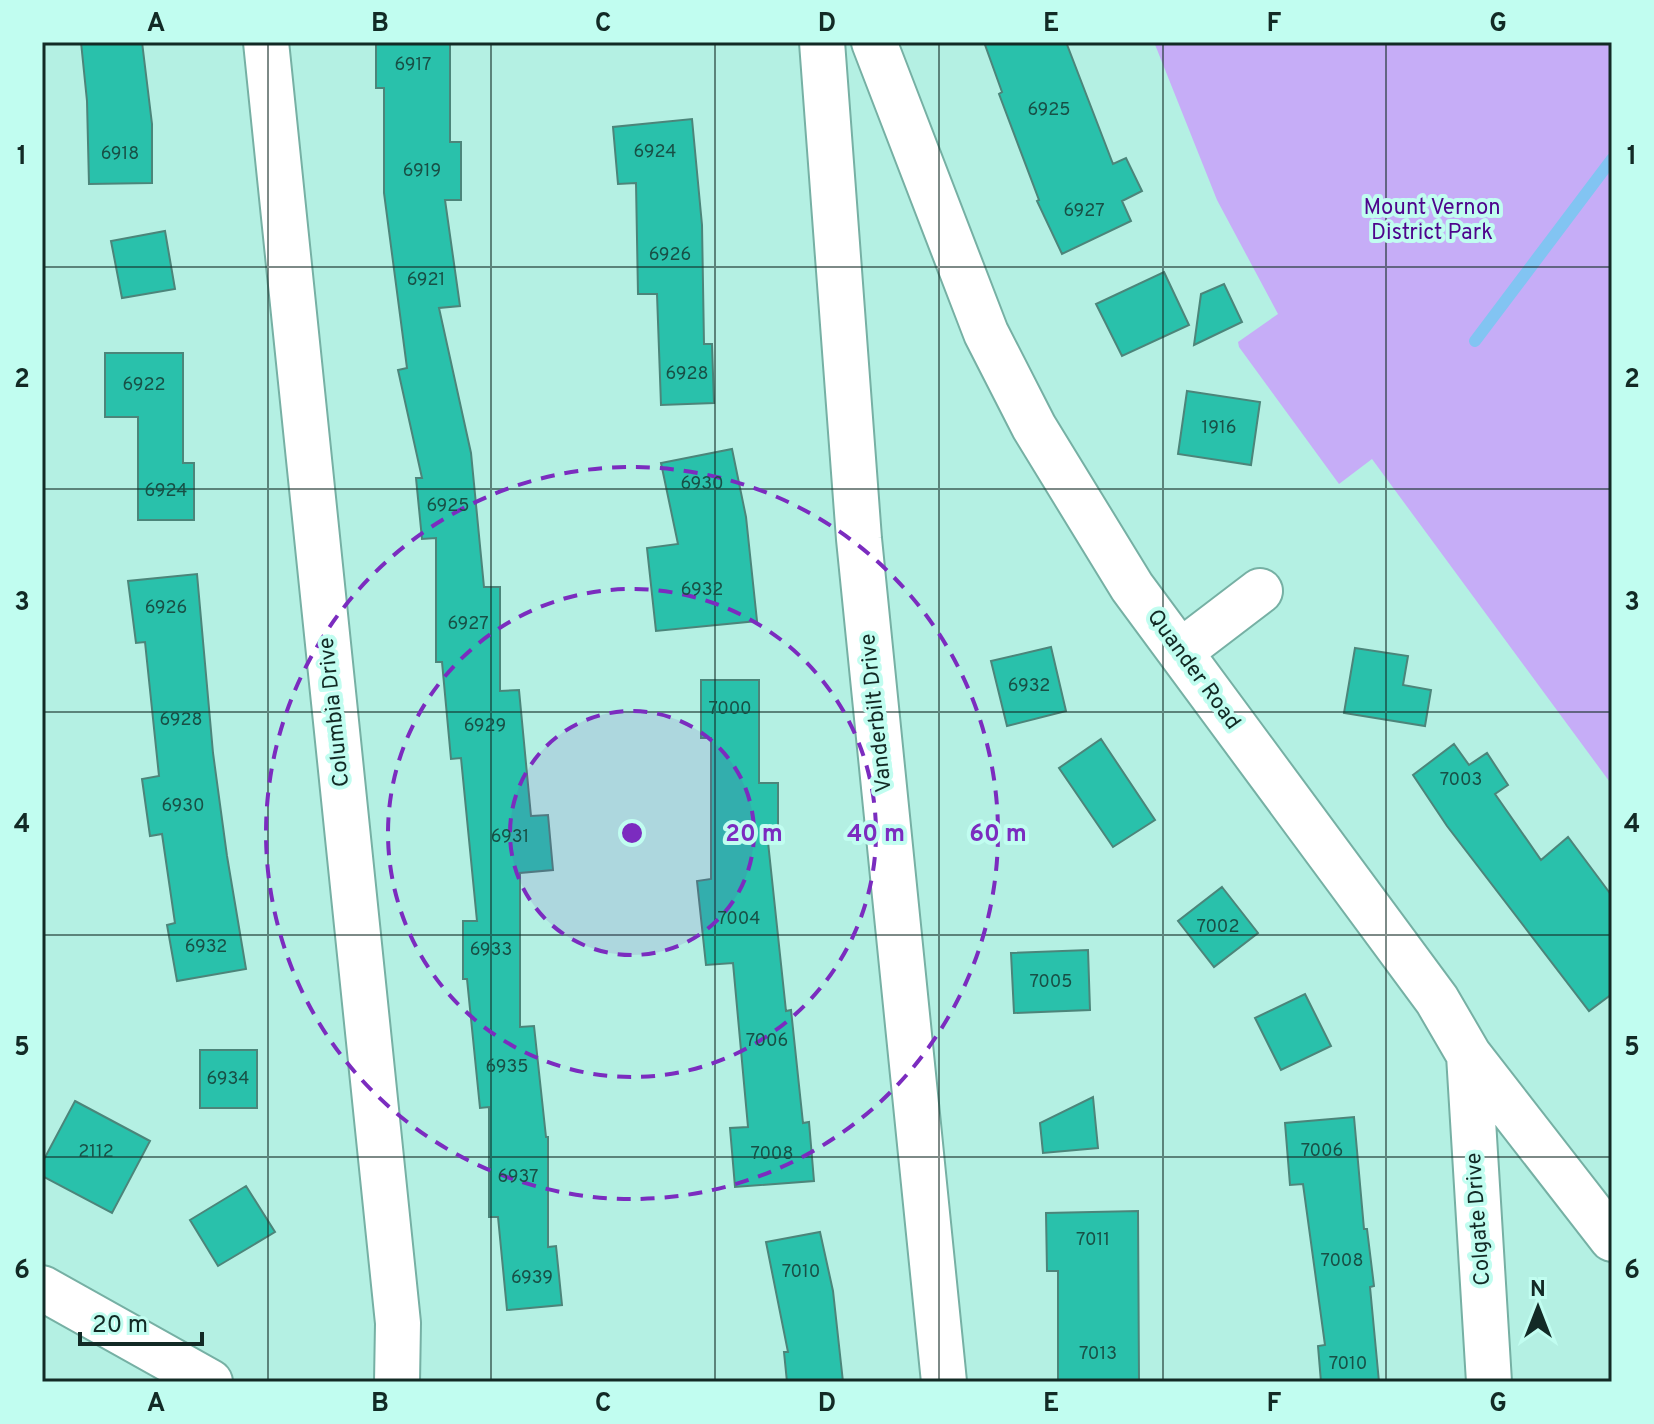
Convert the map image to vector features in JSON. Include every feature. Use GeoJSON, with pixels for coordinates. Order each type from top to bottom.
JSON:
{"type":"FeatureCollection","features":[{"type":"Feature","properties":{"kind":"street","name":"Columbia Drive"},"geometry":{"type":"LineString","coordinates":[[266,42],[398,1323],[397,1382]]}},
{"type":"Feature","properties":{"kind":"street","name":"Vanderbilt Drive"},"geometry":{"type":"LineString","coordinates":[[822,42],[859,539],[944,1382]]}},
{"type":"Feature","properties":{"kind":"street","name":"Quander Road"},"geometry":{"type":"LineString","coordinates":[[874,42],[986,333],[1050,454],[1132,587],[1437,1000],[1469,1055],[1612,1239]]}},
{"type":"Feature","properties":{"kind":"street"},"geometry":{"type":"LineString","coordinates":[[1180,652],[1260,591]]}},
{"type":"Feature","properties":{"kind":"street","name":"Colgate Drive"},"geometry":{"type":"LineString","coordinates":[[1469,1055],[1489,1382]]}},
{"type":"Feature","properties":{"kind":"street"},"geometry":{"type":"LineString","coordinates":[[42,1288],[210,1382]]}},
{"type":"Feature","properties":{"kind":"green space","name":"Mount Vernon District Park"},"geometry":{"type":"Polygon","coordinates":[[[1154,42],[1612,42],[1612,785],[1372,459],[1339,484],[1239,347],[1238,342],[1278,314],[1217,200],[1154,42]]]}},
{"type":"Feature","properties":{"kind":"building"},"geometry":{"type":"Polygon","coordinates":[[[81,42],[142,42],[152,124],[152,183],[89,184],[87,101],[81,42]]]}},
{"type":"Feature","properties":{"kind":"building"},"geometry":{"type":"Polygon","coordinates":[[[376,42],[450,42],[450,142],[461,142],[461,200],[445,200],[460,306],[439,308],[471,453],[484,587],[500,587],[500,691],[519,690],[531,816],[548,815],[553,870],[520,873],[520,1027],[534,1026],[548,1137],[548,1247],[556,1246],[562,1305],[507,1310],[498,1217],[489,1217],[489,1107],[480,1108],[467,979],[463,979],[463,921],[477,921],[461,758],[451,759],[442,662],[436,662],[436,538],[422,539],[416,478],[422,478],[398,370],[407,368],[384,193],[384,88],[376,88],[376,42]]]}},
{"type":"Feature","properties":{"kind":"building"},"geometry":{"type":"Polygon","coordinates":[[[984,42],[1066,42],[1113,164],[1126,158],[1142,191],[1122,201],[1131,221],[1062,254],[1037,201],[984,42]]]}},
{"type":"Feature","properties":{"kind":"building"},"geometry":{"type":"Polygon","coordinates":[[[692,119],[702,225],[704,344],[712,344],[714,403],[661,405],[657,294],[638,294],[636,183],[618,184],[613,127],[692,119]]]}},
{"type":"Feature","properties":{"kind":"building"},"geometry":{"type":"Polygon","coordinates":[[[165,231],[175,289],[122,298],[111,241],[165,231]]]}},
{"type":"Feature","properties":{"kind":"building"},"geometry":{"type":"Polygon","coordinates":[[[1164,272],[1189,325],[1122,356],[1096,304],[1164,272]]]}},
{"type":"Feature","properties":{"kind":"building"},"geometry":{"type":"Polygon","coordinates":[[[1224,284],[1242,322],[1194,345],[1201,294],[1224,284]]]}},
{"type":"Feature","properties":{"kind":"building"},"geometry":{"type":"Polygon","coordinates":[[[105,353],[183,353],[183,463],[194,463],[194,520],[138,520],[138,417],[105,417],[105,353]]]}},
{"type":"Feature","properties":{"kind":"building"},"geometry":{"type":"Polygon","coordinates":[[[1187,391],[1260,402],[1251,465],[1178,454],[1187,391]]]}},
{"type":"Feature","properties":{"kind":"building"},"geometry":{"type":"Polygon","coordinates":[[[732,449],[746,517],[757,621],[656,631],[647,548],[678,544],[661,463],[732,449]]]}},
{"type":"Feature","properties":{"kind":"building"},"geometry":{"type":"Polygon","coordinates":[[[197,574],[213,753],[246,969],[177,981],[167,925],[175,923],[162,834],[150,836],[142,779],[159,776],[145,642],[136,643],[128,581],[197,574]]]}},
{"type":"Feature","properties":{"kind":"building"},"geometry":{"type":"Polygon","coordinates":[[[1051,647],[1066,711],[1007,726],[991,661],[1051,647]]]}},
{"type":"Feature","properties":{"kind":"building"},"geometry":{"type":"Polygon","coordinates":[[[1355,648],[1408,656],[1403,685],[1431,690],[1425,726],[1344,713],[1355,648]]]}},
{"type":"Feature","properties":{"kind":"building"},"geometry":{"type":"Polygon","coordinates":[[[701,680],[759,680],[759,783],[778,783],[778,842],[768,842],[786,1011],[791,1010],[803,1123],[809,1122],[814,1181],[735,1187],[730,1128],[748,1127],[733,963],[706,965],[697,881],[711,879],[711,738],[701,738],[701,680]]]}},
{"type":"Feature","properties":{"kind":"building"},"geometry":{"type":"Polygon","coordinates":[[[1101,739],[1155,820],[1113,847],[1059,768],[1101,739]]]}},
{"type":"Feature","properties":{"kind":"building"},"geometry":{"type":"Polygon","coordinates":[[[1454,744],[1469,765],[1487,753],[1508,785],[1495,794],[1541,860],[1568,837],[1612,896],[1612,994],[1589,1011],[1447,826],[1413,775],[1454,744]]]}},
{"type":"Feature","properties":{"kind":"building"},"geometry":{"type":"Polygon","coordinates":[[[1222,887],[1258,933],[1214,967],[1178,921],[1222,887]]]}},
{"type":"Feature","properties":{"kind":"building"},"geometry":{"type":"Polygon","coordinates":[[[1088,950],[1090,1010],[1014,1013],[1011,953],[1088,950]]]}},
{"type":"Feature","properties":{"kind":"building"},"geometry":{"type":"Polygon","coordinates":[[[1305,994],[1331,1046],[1281,1070],[1255,1018],[1305,994]]]}},
{"type":"Feature","properties":{"kind":"building"},"geometry":{"type":"Polygon","coordinates":[[[200,1050],[257,1050],[257,1108],[200,1108],[200,1050]]]}},
{"type":"Feature","properties":{"kind":"building"},"geometry":{"type":"Polygon","coordinates":[[[1093,1097],[1098,1148],[1043,1153],[1040,1123],[1093,1097]]]}},
{"type":"Feature","properties":{"kind":"building"},"geometry":{"type":"Polygon","coordinates":[[[75,1101],[150,1141],[112,1213],[42,1176],[42,1163],[75,1101]]]}},
{"type":"Feature","properties":{"kind":"building"},"geometry":{"type":"Polygon","coordinates":[[[1354,1117],[1364,1229],[1367,1229],[1374,1286],[1370,1287],[1379,1382],[1321,1382],[1318,1346],[1325,1345],[1303,1184],[1290,1185],[1285,1123],[1354,1117]]]}},
{"type":"Feature","properties":{"kind":"building"},"geometry":{"type":"Polygon","coordinates":[[[246,1186],[275,1232],[218,1266],[190,1220],[246,1186]]]}},
{"type":"Feature","properties":{"kind":"building"},"geometry":{"type":"Polygon","coordinates":[[[1138,1211],[1139,1382],[1058,1382],[1058,1271],[1047,1271],[1046,1213],[1138,1211]]]}},
{"type":"Feature","properties":{"kind":"building"},"geometry":{"type":"Polygon","coordinates":[[[820,1232],[833,1291],[843,1382],[787,1382],[784,1352],[788,1352],[766,1242],[820,1232]]]}},
{"type":"Feature","properties":{"kind":"waterway"},"geometry":{"type":"LineString","coordinates":[[1475,341],[1612,159]]}}]}
